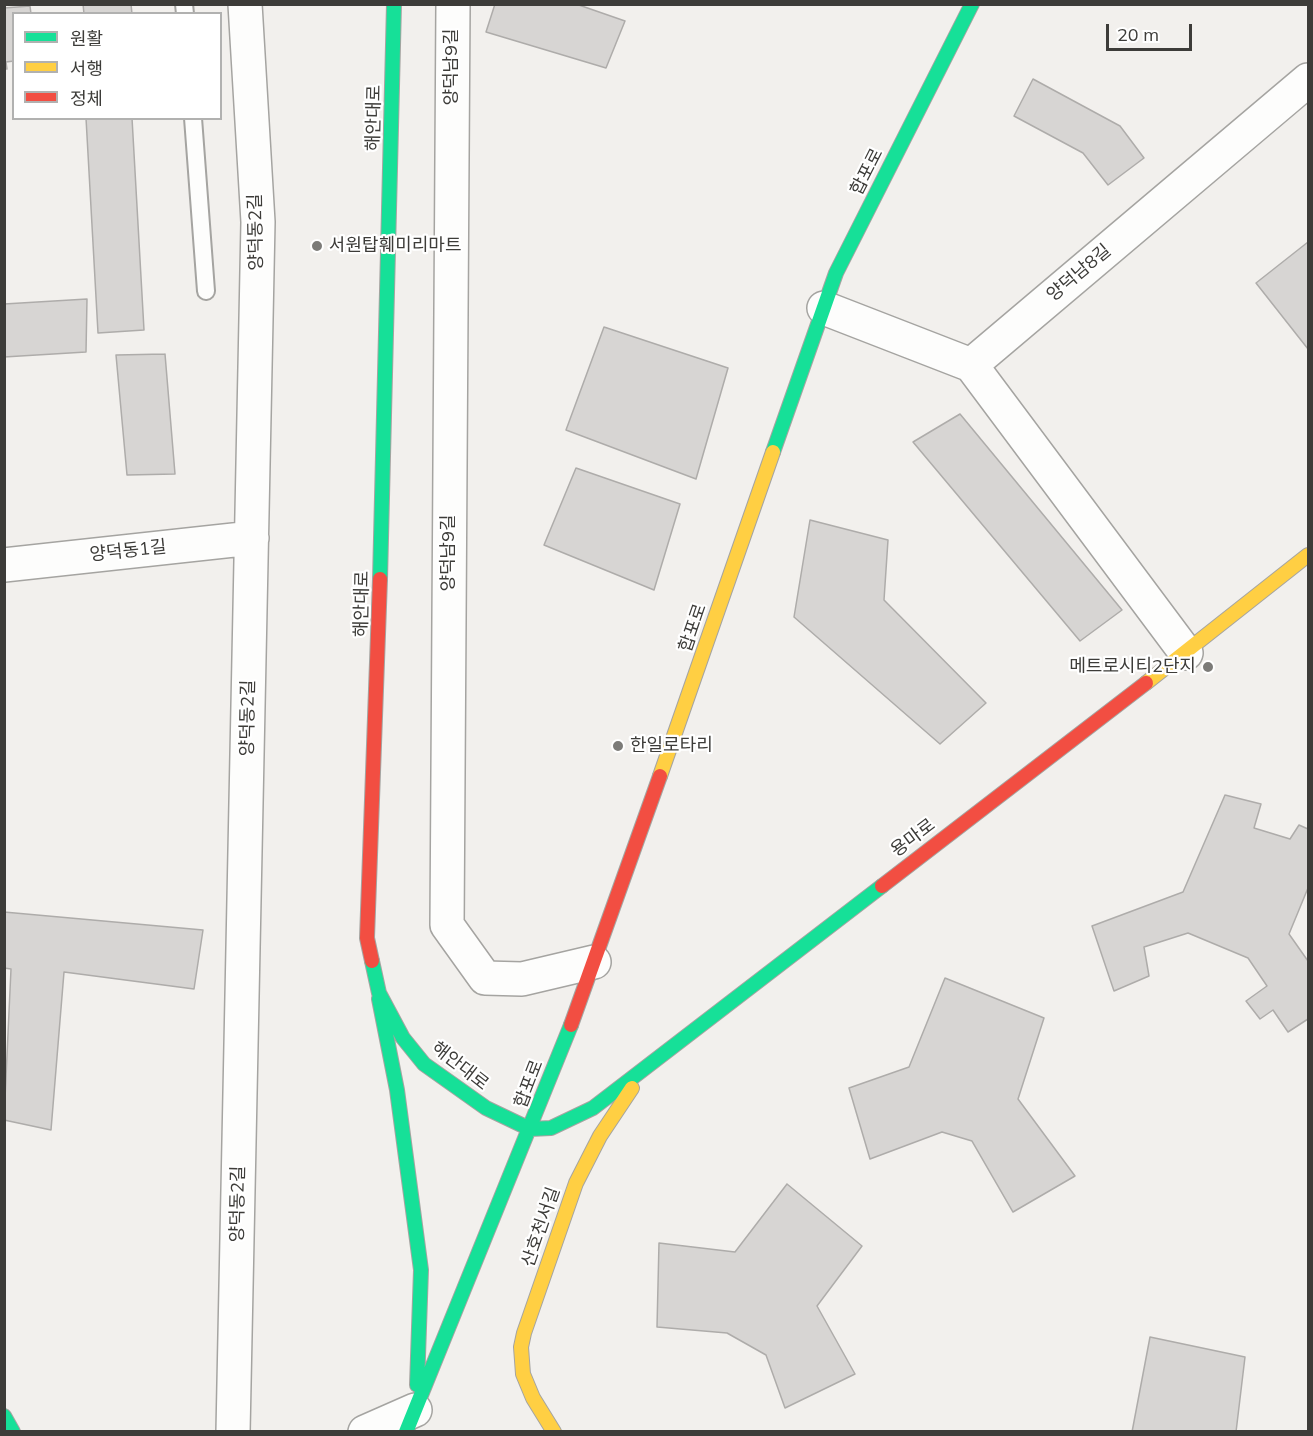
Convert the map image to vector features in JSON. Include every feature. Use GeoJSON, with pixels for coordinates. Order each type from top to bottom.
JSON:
{"type":"FeatureCollection","features":[{"type":"Feature","properties":{"kind":"main road","name":"해안대로"},"geometry":{"type":"LineString","coordinates":[[394,4],[377,706],[366,915],[367,938],[375,976],[396,1026],[424,1064],[477,1102],[511,1122],[530,1129]]}},
{"type":"Feature","properties":{"kind":"main road","name":"합포로"},"geometry":{"type":"LineString","coordinates":[[415,1411],[530,1129],[594,962],[836,273],[972,4]]}},
{"type":"Feature","properties":{"kind":"main road","name":"용마로"},"geometry":{"type":"LineString","coordinates":[[530,1129],[551,1128],[581,1115],[1186,653],[1308,555]]}},
{"type":"Feature","properties":{"kind":"main road"},"geometry":{"type":"LineString","coordinates":[[375,976],[397,1090],[421,1270],[415,1411]]}},
{"type":"Feature","properties":{"kind":"main road","name":"산호천서길"},"geometry":{"type":"LineString","coordinates":[[554,1431],[533,1398],[523,1374],[521,1354],[524,1333],[571,1194],[586,1161],[625,1097],[664,1050]]}},
{"type":"Feature","properties":{"kind":"main road"},"geometry":{"type":"LineString","coordinates":[[4,1416],[12,1431]]}},
{"type":"Feature","properties":{"kind":"street","name":"양덕동2길"},"geometry":{"type":"LineString","coordinates":[[233,1431],[258,222],[245,4]]}},
{"type":"Feature","properties":{"kind":"street","name":"양덕남9길"},"geometry":{"type":"LineString","coordinates":[[453,4],[447,925],[485,978],[522,979],[594,962]]}},
{"type":"Feature","properties":{"kind":"street","name":"양덕남8길"},"geometry":{"type":"LineString","coordinates":[[971,364],[1308,80]]}},
{"type":"Feature","properties":{"kind":"street"},"geometry":{"type":"LineString","coordinates":[[824,308],[971,364],[1186,653]]}},
{"type":"Feature","properties":{"kind":"street","name":"양덕동1길"},"geometry":{"type":"LineString","coordinates":[[4,565],[252,538]]}},
{"type":"Feature","properties":{"kind":"street"},"geometry":{"type":"LineString","coordinates":[[364,1431],[415,1411]]}},
{"type":"Feature","properties":{"kind":"lane"},"geometry":{"type":"LineString","coordinates":[[193,120],[206,291]]}},
{"type":"Feature","properties":{"kind":"building"},"geometry":{"type":"Polygon","coordinates":[[[83,4],[131,4],[132,12],[84,12],[83,4]]]}},
{"type":"Feature","properties":{"kind":"building"},"geometry":{"type":"Polygon","coordinates":[[[495,4],[576,4],[625,21],[606,68],[486,32],[495,4]]]}},
{"type":"Feature","properties":{"kind":"building"},"geometry":{"type":"Polygon","coordinates":[[[30,6],[31,12],[12,12],[12,61],[6,62],[7,69],[4,69],[4,8],[30,6]]]}},
{"type":"Feature","properties":{"kind":"building"},"geometry":{"type":"Polygon","coordinates":[[[1033,79],[1120,126],[1144,158],[1108,185],[1083,153],[1014,116],[1033,79]]]}},
{"type":"Feature","properties":{"kind":"building"},"geometry":{"type":"Polygon","coordinates":[[[86,120],[132,120],[144,330],[98,333],[86,120]]]}},
{"type":"Feature","properties":{"kind":"building"},"geometry":{"type":"Polygon","coordinates":[[[1308,242],[1308,349],[1256,283],[1308,242]]]}},
{"type":"Feature","properties":{"kind":"building"},"geometry":{"type":"Polygon","coordinates":[[[87,299],[86,352],[4,357],[4,304],[87,299]]]}},
{"type":"Feature","properties":{"kind":"building"},"geometry":{"type":"Polygon","coordinates":[[[604,327],[728,368],[696,479],[566,430],[604,327]]]}},
{"type":"Feature","properties":{"kind":"building"},"geometry":{"type":"Polygon","coordinates":[[[165,354],[175,474],[127,475],[116,355],[165,354]]]}},
{"type":"Feature","properties":{"kind":"building"},"geometry":{"type":"Polygon","coordinates":[[[960,414],[1122,610],[1080,641],[913,442],[960,414]]]}},
{"type":"Feature","properties":{"kind":"building"},"geometry":{"type":"Polygon","coordinates":[[[576,468],[680,504],[654,590],[544,545],[576,468]]]}},
{"type":"Feature","properties":{"kind":"building"},"geometry":{"type":"Polygon","coordinates":[[[810,520],[888,540],[884,600],[986,703],[940,744],[794,617],[810,520]]]}},
{"type":"Feature","properties":{"kind":"building"},"geometry":{"type":"Polygon","coordinates":[[[1225,795],[1261,804],[1254,828],[1290,839],[1299,825],[1308,829],[1308,888],[1289,934],[1308,961],[1308,1019],[1288,1032],[1273,1010],[1260,1019],[1246,1001],[1267,986],[1248,958],[1188,933],[1144,947],[1149,976],[1114,991],[1092,926],[1183,892],[1225,795]]]}},
{"type":"Feature","properties":{"kind":"building"},"geometry":{"type":"Polygon","coordinates":[[[4,912],[203,930],[194,989],[64,972],[51,1130],[4,1120],[11,969],[4,968],[4,912]]]}},
{"type":"Feature","properties":{"kind":"building"},"geometry":{"type":"Polygon","coordinates":[[[945,978],[1044,1018],[1018,1099],[1075,1176],[1013,1212],[972,1141],[942,1132],[870,1159],[849,1088],[909,1067],[945,978]]]}},
{"type":"Feature","properties":{"kind":"building"},"geometry":{"type":"Polygon","coordinates":[[[787,1184],[862,1246],[817,1306],[855,1374],[785,1408],[766,1355],[727,1333],[657,1327],[659,1243],[735,1252],[787,1184]]]}},
{"type":"Feature","properties":{"kind":"building"},"geometry":{"type":"Polygon","coordinates":[[[1150,1337],[1245,1357],[1236,1432],[1132,1432],[1150,1337]]]}},
{"type":"Feature","properties":{"kind":"traffic: fast"},"geometry":{"type":"LineString","coordinates":[[380,579],[394,4]]}},
{"type":"Feature","properties":{"kind":"traffic: fast"},"geometry":{"type":"LineString","coordinates":[[773,452],[836,273],[972,4]]}},
{"type":"Feature","properties":{"kind":"traffic: fast"},"geometry":{"type":"LineString","coordinates":[[530,1129],[551,1128],[593,1108],[882,886]]}},
{"type":"Feature","properties":{"kind":"traffic: fast"},"geometry":{"type":"LineString","coordinates":[[372,961],[379,993],[403,1038],[424,1064],[486,1108],[530,1129]]}},
{"type":"Feature","properties":{"kind":"traffic: fast"},"geometry":{"type":"LineString","coordinates":[[379,999],[397,1090],[421,1270],[417,1385]]}},
{"type":"Feature","properties":{"kind":"traffic: fast"},"geometry":{"type":"LineString","coordinates":[[406,1432],[571,1025]]}},
{"type":"Feature","properties":{"kind":"traffic: fast"},"geometry":{"type":"LineString","coordinates":[[4,1416],[13,1432]]}},
{"type":"Feature","properties":{"kind":"traffic: slow"},"geometry":{"type":"LineString","coordinates":[[660,776],[773,452]]}},
{"type":"Feature","properties":{"kind":"traffic: slow"},"geometry":{"type":"LineString","coordinates":[[1146,683],[1308,555]]}},
{"type":"Feature","properties":{"kind":"traffic: slow"},"geometry":{"type":"LineString","coordinates":[[554,1432],[533,1398],[523,1374],[521,1347],[524,1333],[576,1183],[600,1136],[632,1088]]}},
{"type":"Feature","properties":{"kind":"traffic: jam"},"geometry":{"type":"LineString","coordinates":[[372,961],[367,938],[380,579]]}},
{"type":"Feature","properties":{"kind":"traffic: jam"},"geometry":{"type":"LineString","coordinates":[[882,886],[1146,683]]}},
{"type":"Feature","properties":{"kind":"traffic: jam"},"geometry":{"type":"LineString","coordinates":[[571,1025],[660,776]]}},
{"type":"Feature","properties":{"kind":"place","name":"서원탑훼미리마트"},"geometry":{"type":"Point","coordinates":[317,246]}},
{"type":"Feature","properties":{"kind":"place","name":"메트로시티2단지"},"geometry":{"type":"Point","coordinates":[1208,667]}},
{"type":"Feature","properties":{"kind":"place","name":"한일로타리"},"geometry":{"type":"Point","coordinates":[618,746]}}]}
